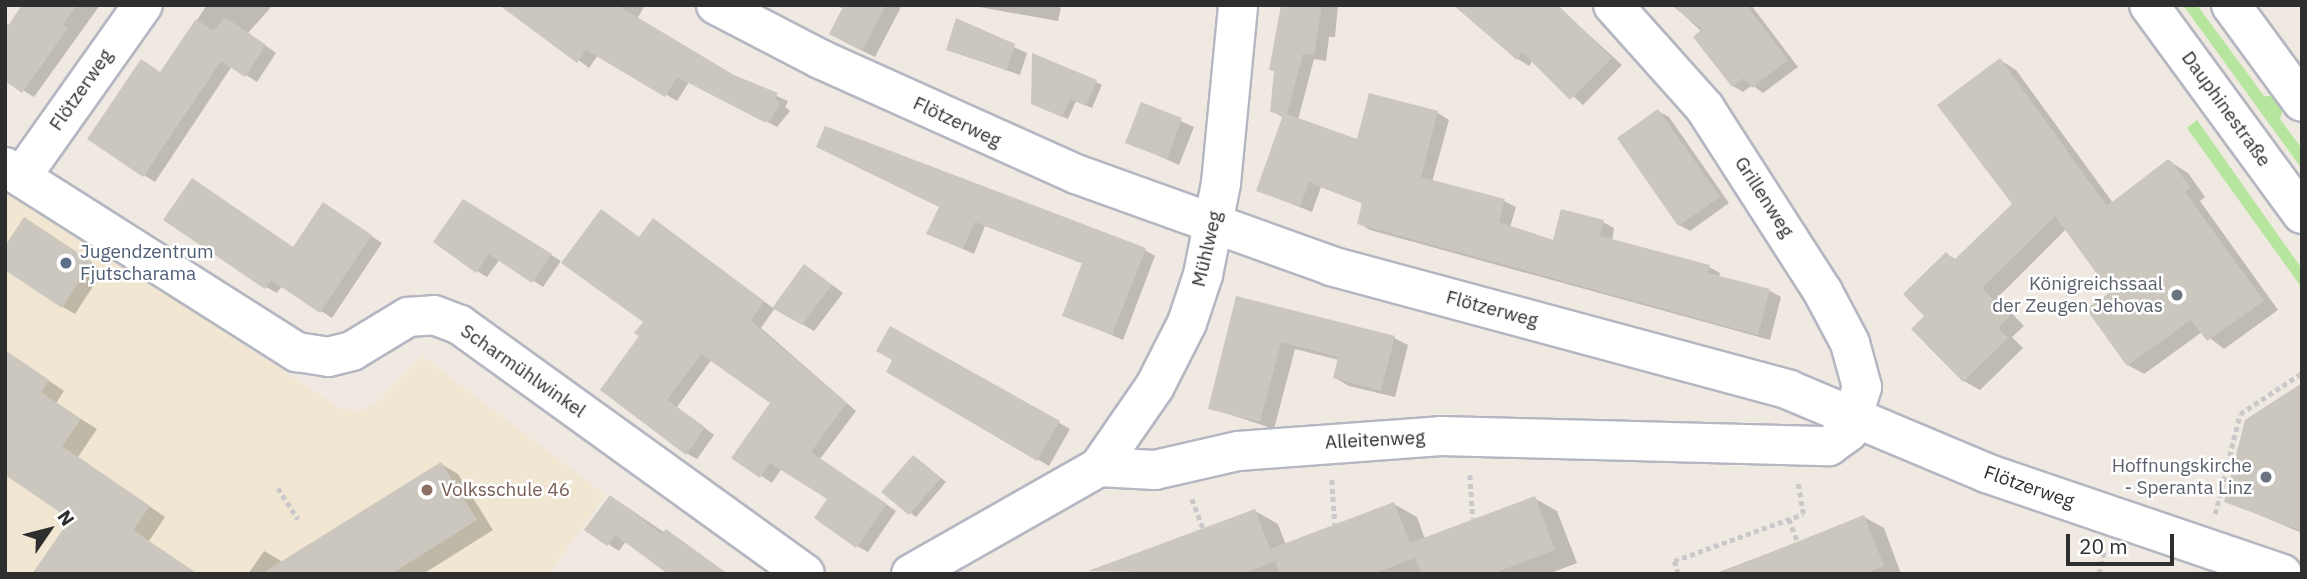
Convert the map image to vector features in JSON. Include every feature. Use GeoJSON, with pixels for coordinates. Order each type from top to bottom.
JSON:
{"type":"FeatureCollection","features":[{"type":"Feature","properties":{"kind":"street","name":"Flötzerweg"},"geometry":{"type":"LineString","coordinates":[[13,172],[143,5]]}},
{"type":"Feature","properties":{"kind":"street","name":"Flötzerweg"},"geometry":{"type":"LineString","coordinates":[[716,5],[820,59],[1032,156],[1216,225],[1331,266],[1762,383],[1856,415],[1986,473],[2282,574]]}},
{"type":"Feature","properties":{"kind":"street","name":"Mühlweg"},"geometry":{"type":"LineString","coordinates":[[1100,467],[1155,386],[1188,323],[1216,225],[1238,5]]}},
{"type":"Feature","properties":{"kind":"street","name":"Grillenweg"},"geometry":{"type":"LineString","coordinates":[[1613,5],[1705,108],[1823,292],[1850,343],[1862,387],[1856,415]]}},
{"type":"Feature","properties":{"kind":"street","name":"Dauphinestraße"},"geometry":{"type":"LineString","coordinates":[[2149,5],[2302,214]]}},
{"type":"Feature","properties":{"kind":"street"},"geometry":{"type":"LineString","coordinates":[[2231,5],[2302,102]]}},
{"type":"Feature","properties":{"kind":"street","name":"Scharmühlwinkel"},"geometry":{"type":"LineString","coordinates":[[13,172],[298,352],[328,357],[352,351],[408,317],[434,315],[460,325],[805,574]]}},
{"type":"Feature","properties":{"kind":"street","name":"Alleitenweg"},"geometry":{"type":"LineString","coordinates":[[1100,467],[1155,470],[1238,451],[1440,436],[1829,446],[1848,432],[1856,415]]}},
{"type":"Feature","properties":{"kind":"street"},"geometry":{"type":"LineString","coordinates":[[911,574],[1100,467]]}},
{"type":"Feature","properties":{"kind":"path"},"geometry":{"type":"LineString","coordinates":[[2213,523],[2234,452],[2240,414],[2302,373]]}},
{"type":"Feature","properties":{"kind":"path"},"geometry":{"type":"LineString","coordinates":[[2266,397],[2270,404]]}},
{"type":"Feature","properties":{"kind":"path"},"geometry":{"type":"LineString","coordinates":[[1469,463],[1473,519]]}},
{"type":"Feature","properties":{"kind":"path"},"geometry":{"type":"LineString","coordinates":[[1678,574],[1674,561],[1803,514],[1796,471]]}},
{"type":"Feature","properties":{"kind":"path"},"geometry":{"type":"LineString","coordinates":[[1332,475],[1335,525]]}},
{"type":"Feature","properties":{"kind":"path"},"geometry":{"type":"LineString","coordinates":[[278,488],[298,519]]}},
{"type":"Feature","properties":{"kind":"path"},"geometry":{"type":"LineString","coordinates":[[1190,494],[1203,528]]}},
{"type":"Feature","properties":{"kind":"path"},"geometry":{"type":"LineString","coordinates":[[1789,519],[1797,540]]}},
{"type":"Feature","properties":{"kind":"path"},"geometry":{"type":"LineString","coordinates":[[2099,574],[2106,540]]}},
{"type":"Feature","properties":{"kind":"shaded area"},"geometry":{"type":"Polygon","coordinates":[[[5,187],[339,408],[360,411],[377,403],[422,356],[605,495],[552,569],[557,574],[5,574],[5,187]]]}},
{"type":"Feature","properties":{"kind":"green space"},"geometry":{"type":"Polygon","coordinates":[[[2183,5],[2197,5],[2264,96],[2277,96],[2284,106],[2280,119],[2302,149],[2302,169],[2183,5]]]}},
{"type":"Feature","properties":{"kind":"green space"},"geometry":{"type":"Polygon","coordinates":[[[2197,120],[2302,269],[2302,288],[2187,128],[2197,120]]]}},
{"type":"Feature","properties":{"kind":"building"},"geometry":{"type":"Polygon","coordinates":[[[22,5],[77,5],[63,25],[68,28],[22,93],[5,81],[5,30],[22,5]]]}},
{"type":"Feature","properties":{"kind":"building"},"geometry":{"type":"Polygon","coordinates":[[[499,5],[617,5],[734,75],[778,93],[775,99],[780,103],[770,121],[764,122],[677,77],[665,97],[586,50],[577,63],[499,5]]]}},
{"type":"Feature","properties":{"kind":"building"},"geometry":{"type":"Polygon","coordinates":[[[844,5],[886,5],[862,51],[829,34],[844,5]]]}},
{"type":"Feature","properties":{"kind":"building"},"geometry":{"type":"Polygon","coordinates":[[[1281,5],[1322,5],[1314,55],[1303,54],[1287,114],[1357,139],[1369,93],[1438,111],[1421,177],[1505,199],[1499,222],[1553,240],[1561,209],[1604,220],[1600,236],[1710,265],[1708,273],[1770,289],[1758,335],[1357,224],[1362,203],[1309,182],[1300,207],[1256,191],[1283,115],[1270,112],[1274,71],[1269,70],[1281,5]]]}},
{"type":"Feature","properties":{"kind":"building"},"geometry":{"type":"Polygon","coordinates":[[[1453,5],[1558,5],[1612,58],[1570,100],[1522,52],[1517,60],[1453,5]]]}},
{"type":"Feature","properties":{"kind":"building"},"geometry":{"type":"Polygon","coordinates":[[[1671,5],[1746,5],[1788,60],[1752,88],[1744,78],[1732,87],[1693,37],[1702,29],[1671,5]]]}},
{"type":"Feature","properties":{"kind":"building"},"geometry":{"type":"Polygon","coordinates":[[[225,17],[266,45],[245,77],[221,61],[143,177],[87,139],[141,59],[160,72],[196,19],[213,31],[225,17]]]}},
{"type":"Feature","properties":{"kind":"building"},"geometry":{"type":"Polygon","coordinates":[[[956,18],[1015,44],[1007,70],[946,50],[956,18]]]}},
{"type":"Feature","properties":{"kind":"building"},"geometry":{"type":"Polygon","coordinates":[[[1032,53],[1097,80],[1086,106],[1070,99],[1062,117],[1031,104],[1032,53]]]}},
{"type":"Feature","properties":{"kind":"building"},"geometry":{"type":"Polygon","coordinates":[[[2000,58],[2107,206],[2168,159],[2172,162],[2190,187],[2185,192],[2264,301],[2207,341],[2191,320],[2127,366],[2086,309],[2110,292],[2055,216],[1982,288],[2010,316],[1998,328],[2008,338],[1963,382],[1911,329],[1924,316],[1903,294],[1946,252],[1954,260],[2012,204],[1937,105],[2000,58]]]}},
{"type":"Feature","properties":{"kind":"building"},"geometry":{"type":"Polygon","coordinates":[[[1141,102],[1182,118],[1167,159],[1125,143],[1141,102]]]}},
{"type":"Feature","properties":{"kind":"building"},"geometry":{"type":"Polygon","coordinates":[[[1658,109],[1720,197],[1678,226],[1617,138],[1658,109]]]}},
{"type":"Feature","properties":{"kind":"building"},"geometry":{"type":"Polygon","coordinates":[[[825,126],[1146,248],[1112,335],[1062,316],[1082,263],[975,222],[963,249],[926,234],[939,207],[816,147],[825,126]]]}},
{"type":"Feature","properties":{"kind":"building"},"geometry":{"type":"Polygon","coordinates":[[[192,178],[293,247],[323,202],[372,235],[320,313],[271,280],[265,289],[163,220],[192,178]]]}},
{"type":"Feature","properties":{"kind":"building"},"geometry":{"type":"Polygon","coordinates":[[[463,199],[552,254],[532,283],[489,254],[476,273],[433,242],[463,199]]]}},
{"type":"Feature","properties":{"kind":"building"},"geometry":{"type":"Polygon","coordinates":[[[601,209],[639,237],[653,218],[764,301],[751,321],[847,403],[811,452],[887,504],[856,548],[814,518],[827,499],[770,463],[760,478],[731,458],[770,403],[701,354],[667,400],[705,427],[686,455],[600,390],[639,336],[634,333],[643,322],[561,263],[601,209]]]}},
{"type":"Feature","properties":{"kind":"building"},"geometry":{"type":"Polygon","coordinates":[[[24,217],[92,262],[62,308],[5,270],[5,246],[24,217]]]}},
{"type":"Feature","properties":{"kind":"building"},"geometry":{"type":"Polygon","coordinates":[[[804,264],[832,285],[802,325],[772,308],[804,264]]]}},
{"type":"Feature","properties":{"kind":"building"},"geometry":{"type":"Polygon","coordinates":[[[1236,296],[1395,336],[1381,391],[1333,378],[1338,357],[1281,342],[1260,422],[1208,409],[1236,296]]]}},
{"type":"Feature","properties":{"kind":"building"},"geometry":{"type":"Polygon","coordinates":[[[890,326],[1060,421],[1037,461],[886,372],[892,360],[876,351],[890,326]]]}},
{"type":"Feature","properties":{"kind":"building"},"geometry":{"type":"Polygon","coordinates":[[[5,350],[49,380],[41,392],[81,419],[62,446],[150,506],[133,530],[198,574],[32,574],[70,519],[5,475],[5,350]]]}},
{"type":"Feature","properties":{"kind":"building","name":"Hoffnungskirche - Speranta Linz"},"geometry":{"type":"Polygon","coordinates":[[[2302,383],[2302,531],[2224,502],[2245,420],[2302,383]]]}},
{"type":"Feature","properties":{"kind":"building"},"geometry":{"type":"Polygon","coordinates":[[[913,455],[941,478],[909,515],[881,492],[913,455]]]}},
{"type":"Feature","properties":{"kind":"building","name":"Volksschule 46"},"geometry":{"type":"Polygon","coordinates":[[[441,462],[477,520],[391,574],[261,574],[441,462]]]}},
{"type":"Feature","properties":{"kind":"building"},"geometry":{"type":"Polygon","coordinates":[[[610,495],[662,534],[666,529],[728,574],[668,574],[615,535],[607,546],[584,530],[610,495]]]}},
{"type":"Feature","properties":{"kind":"building"},"geometry":{"type":"Polygon","coordinates":[[[1535,496],[1555,550],[1492,574],[1421,574],[1415,558],[1373,574],[1280,574],[1275,561],[1242,574],[1088,571],[1255,509],[1270,549],[1394,502],[1410,543],[1535,496]]]}},
{"type":"Feature","properties":{"kind":"building"},"geometry":{"type":"Polygon","coordinates":[[[1864,515],[1884,566],[1863,574],[1717,574],[1864,515]]]}},
{"type":"Feature","properties":{"kind":"place","name":"Jugendzentrum Fjutscharama"},"geometry":{"type":"Point","coordinates":[66,263]}},
{"type":"Feature","properties":{"kind":"place","name":"Königreichssaal der Zeugen Jehovas"},"geometry":{"type":"Point","coordinates":[2177,295]}},
{"type":"Feature","properties":{"kind":"place","name":"Hoffnungskirche - Speranta Linz"},"geometry":{"type":"Point","coordinates":[2266,477]}},
{"type":"Feature","properties":{"kind":"place","name":"Volksschule 46"},"geometry":{"type":"Point","coordinates":[427,490]}}]}
